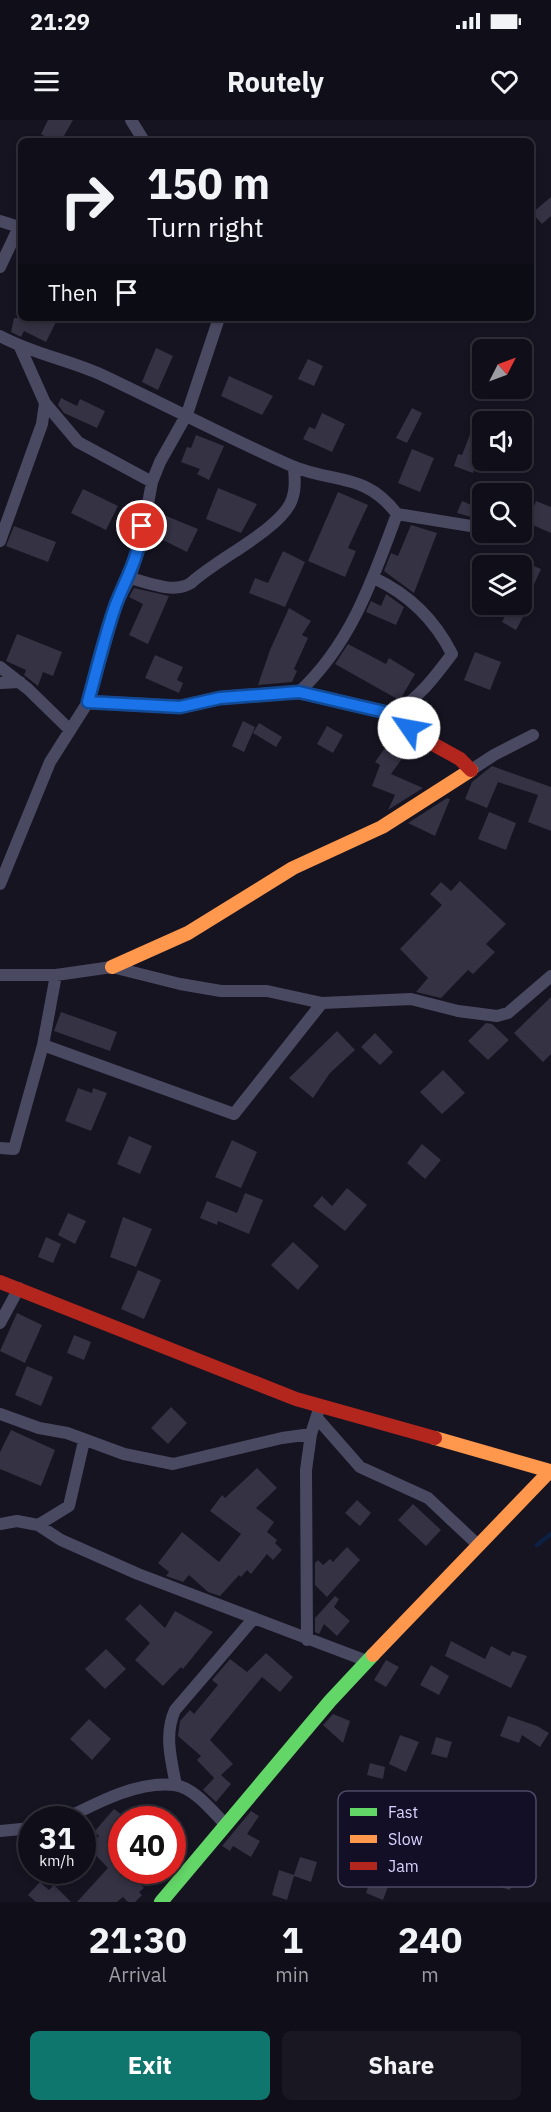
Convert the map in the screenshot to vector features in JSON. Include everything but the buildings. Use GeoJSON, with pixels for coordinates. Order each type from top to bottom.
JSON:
{"type":"FeatureCollection","features":[{"type":"Feature","properties":{"kind":"street"},"geometry":{"type":"LineString","coordinates":[[131,120],[142,138]]}},
{"type":"Feature","properties":{"kind":"street"},"geometry":{"type":"LineString","coordinates":[[0,221],[18,227]]}},
{"type":"Feature","properties":{"kind":"street"},"geometry":{"type":"LineString","coordinates":[[0,267],[18,229]]}},
{"type":"Feature","properties":{"kind":"street"},"geometry":{"type":"LineString","coordinates":[[0,884],[46,769],[88,702],[117,603],[140,547],[152,482],[169,443],[187,414],[218,321]]}},
{"type":"Feature","properties":{"kind":"street"},"geometry":{"type":"LineString","coordinates":[[0,336],[20,347],[101,375],[142,396],[187,414],[294,467],[367,486],[385,499],[397,514],[472,526]]}},
{"type":"Feature","properties":{"kind":"street"},"geometry":{"type":"LineString","coordinates":[[20,347],[45,403],[78,442],[152,482]]}},
{"type":"Feature","properties":{"kind":"street"},"geometry":{"type":"LineString","coordinates":[[0,541],[42,424],[45,403]]}},
{"type":"Feature","properties":{"kind":"street"},"geometry":{"type":"LineString","coordinates":[[129,578],[175,588],[183,588],[191,583],[278,519],[290,505],[295,489],[294,467]]}},
{"type":"Feature","properties":{"kind":"street"},"geometry":{"type":"LineString","coordinates":[[299,692],[332,655],[363,604],[397,514]]}},
{"type":"Feature","properties":{"kind":"street"},"geometry":{"type":"LineString","coordinates":[[374,578],[406,597],[429,617],[452,654],[426,688],[412,702],[393,714]]}},
{"type":"Feature","properties":{"kind":"street"},"geometry":{"type":"LineString","coordinates":[[0,666],[69,729]]}},
{"type":"Feature","properties":{"kind":"street"},"geometry":{"type":"LineString","coordinates":[[0,683],[20,682]]}},
{"type":"Feature","properties":{"kind":"street"},"geometry":{"type":"LineString","coordinates":[[88,702],[180,707],[220,698],[299,692],[393,714],[422,738],[460,759],[471,771]]}},
{"type":"Feature","properties":{"kind":"street"},"geometry":{"type":"LineString","coordinates":[[0,975],[56,975],[112,967],[188,933],[252,891],[293,868],[350,844],[494,755],[533,735]]}},
{"type":"Feature","properties":{"kind":"street"},"geometry":{"type":"LineString","coordinates":[[112,967],[180,984],[221,991],[267,991],[322,1003],[411,999],[458,1011],[502,1016],[551,976]]}},
{"type":"Feature","properties":{"kind":"street"},"geometry":{"type":"LineString","coordinates":[[0,1148],[14,1149],[43,1045],[56,975]]}},
{"type":"Feature","properties":{"kind":"street"},"geometry":{"type":"LineString","coordinates":[[43,1045],[234,1114],[322,1003]]}},
{"type":"Feature","properties":{"kind":"street"},"geometry":{"type":"LineString","coordinates":[[0,1282],[319,1412],[550,1471],[477,1544],[367,1661],[161,1902]]}},
{"type":"Feature","properties":{"kind":"street"},"geometry":{"type":"LineString","coordinates":[[0,1323],[19,1288]]}},
{"type":"Feature","properties":{"kind":"street"},"geometry":{"type":"LineString","coordinates":[[307,1640],[306,1470],[311,1434],[319,1412]]}},
{"type":"Feature","properties":{"kind":"street"},"geometry":{"type":"LineString","coordinates":[[319,1412],[360,1467],[428,1498],[477,1544]]}},
{"type":"Feature","properties":{"kind":"street"},"geometry":{"type":"LineString","coordinates":[[0,1414],[39,1428],[67,1433],[84,1441],[134,1456],[173,1464],[282,1438],[311,1434]]}},
{"type":"Feature","properties":{"kind":"street"},"geometry":{"type":"LineString","coordinates":[[38,1525],[69,1506],[84,1441]]}},
{"type":"Feature","properties":{"kind":"street"},"geometry":{"type":"LineString","coordinates":[[0,1524],[17,1521],[38,1525],[61,1540],[138,1574],[367,1661]]}},
{"type":"Feature","properties":{"kind":"street"},"geometry":{"type":"LineString","coordinates":[[176,1785],[169,1749],[169,1724],[175,1710],[255,1618]]}},
{"type":"Feature","properties":{"kind":"street"},"geometry":{"type":"LineString","coordinates":[[90,1806],[139,1788],[176,1785],[199,1798],[226,1825]]}},
{"type":"Feature","properties":{"kind":"street"},"geometry":{"type":"LineString","coordinates":[[0,1831],[18,1829]]}},
{"type":"Feature","properties":{"kind":"waterway"},"geometry":{"type":"LineString","coordinates":[[537,1545],[551,1534]]}},
{"type":"Feature","properties":{"kind":"traffic: fast"},"geometry":{"type":"LineString","coordinates":[[161,1902],[330,1701],[373,1655]]}},
{"type":"Feature","properties":{"kind":"traffic: slow"},"geometry":{"type":"LineString","coordinates":[[112,967],[188,933],[293,868],[382,827],[471,770]]}},
{"type":"Feature","properties":{"kind":"traffic: slow"},"geometry":{"type":"LineString","coordinates":[[373,1655],[550,1471],[435,1438]]}},
{"type":"Feature","properties":{"kind":"traffic: jam"},"geometry":{"type":"LineString","coordinates":[[88,702],[180,707],[220,698],[299,692],[393,714],[422,738],[460,759],[471,770]]}},
{"type":"Feature","properties":{"kind":"traffic: jam"},"geometry":{"type":"LineString","coordinates":[[0,1282],[296,1399],[435,1438]]}},
{"type":"Feature","properties":{"kind":"route"},"geometry":{"type":"LineString","coordinates":[[142,526],[140,547],[117,603],[88,702],[180,707],[220,698],[299,692],[393,714],[409,728]]}}]}
